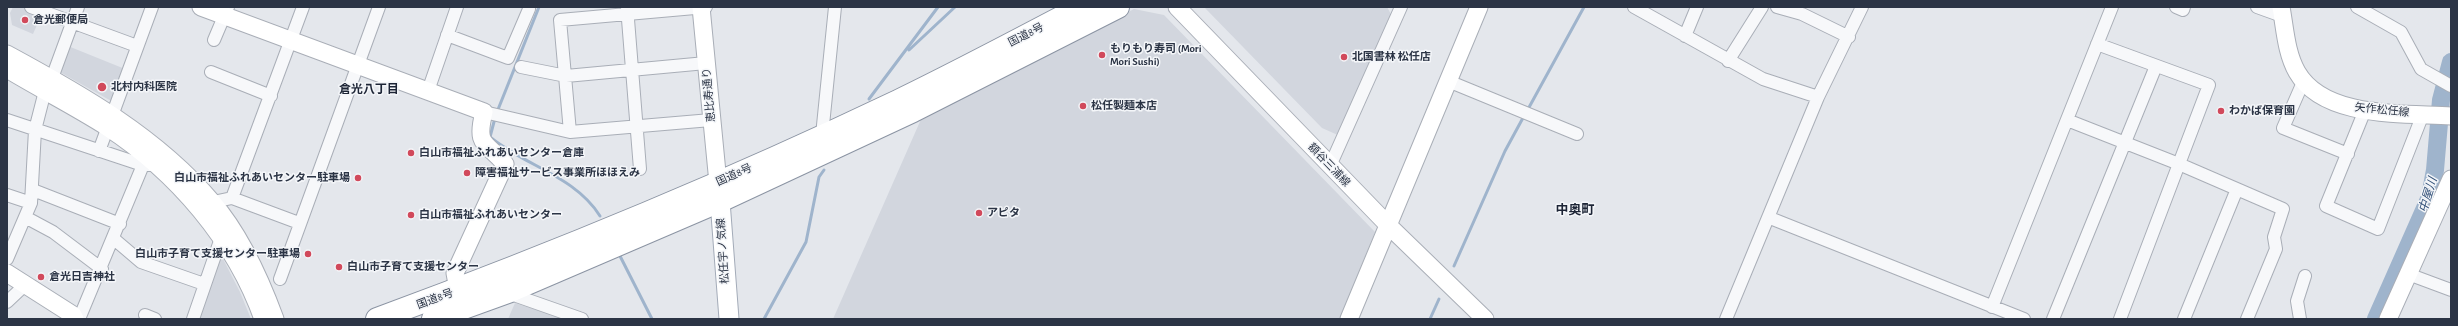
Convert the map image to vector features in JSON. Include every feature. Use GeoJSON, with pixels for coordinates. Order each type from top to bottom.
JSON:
{"type":"FeatureCollection","features":[{"type":"Feature","properties":{"kind":"highway","name":"国道8号"},"geometry":{"type":"LineString","coordinates":[[433,319],[508,292],[719,192],[822,135],[898,101],[1081,7]]}},
{"type":"Feature","properties":{"kind":"highway","name":"国道8号"},"geometry":{"type":"LineString","coordinates":[[377,319],[719,192],[913,111],[1118,7]]}},
{"type":"Feature","properties":{"kind":"main road","name":"松任宇ノ気線"},"geometry":{"type":"LineString","coordinates":[[719,192],[729,319]]}},
{"type":"Feature","properties":{"kind":"street"},"geometry":{"type":"LineString","coordinates":[[31,7],[137,46]]}},
{"type":"Feature","properties":{"kind":"street"},"geometry":{"type":"LineString","coordinates":[[7,259],[31,202],[35,130],[49,85],[78,7]]}},
{"type":"Feature","properties":{"kind":"street"},"geometry":{"type":"LineString","coordinates":[[99,151],[152,7]]}},
{"type":"Feature","properties":{"kind":"street"},"geometry":{"type":"LineString","coordinates":[[201,7],[226,11],[291,40],[492,114],[570,132],[711,120]]}},
{"type":"Feature","properties":{"kind":"street"},"geometry":{"type":"LineString","coordinates":[[232,198],[303,7]]}},
{"type":"Feature","properties":{"kind":"street"},"geometry":{"type":"LineString","coordinates":[[428,90],[457,7]]}},
{"type":"Feature","properties":{"kind":"street","name":"恵比寿通り"},"geometry":{"type":"LineString","coordinates":[[701,7],[719,192]]}},
{"type":"Feature","properties":{"kind":"street"},"geometry":{"type":"LineString","coordinates":[[570,132],[560,20],[627,11],[706,7]]}},
{"type":"Feature","properties":{"kind":"street"},"geometry":{"type":"LineString","coordinates":[[822,135],[834,7]]}},
{"type":"Feature","properties":{"kind":"street","name":"額谷三浦線"},"geometry":{"type":"LineString","coordinates":[[1177,7],[1389,226],[1485,319]]}},
{"type":"Feature","properties":{"kind":"street"},"geometry":{"type":"LineString","coordinates":[[1349,319],[1479,7]]}},
{"type":"Feature","properties":{"kind":"street"},"geometry":{"type":"LineString","coordinates":[[1634,7],[1763,79],[1818,97]]}},
{"type":"Feature","properties":{"kind":"street"},"geometry":{"type":"LineString","coordinates":[[1685,36],[1697,7]]}},
{"type":"Feature","properties":{"kind":"street"},"geometry":{"type":"LineString","coordinates":[[1728,60],[1762,7]]}},
{"type":"Feature","properties":{"kind":"street"},"geometry":{"type":"LineString","coordinates":[[1778,7],[1808,16],[1849,37]]}},
{"type":"Feature","properties":{"kind":"street"},"geometry":{"type":"LineString","coordinates":[[1726,319],[1770,218],[1818,97],[1849,37],[1862,7]]}},
{"type":"Feature","properties":{"kind":"street"},"geometry":{"type":"LineString","coordinates":[[1992,307],[2112,7]]}},
{"type":"Feature","properties":{"kind":"street"},"geometry":{"type":"LineString","coordinates":[[2176,7],[2183,10],[2184,7]]}},
{"type":"Feature","properties":{"kind":"street"},"geometry":{"type":"LineString","coordinates":[[2257,7],[2282,12]]}},
{"type":"Feature","properties":{"kind":"street"},"geometry":{"type":"LineString","coordinates":[[2357,7],[2401,32],[2421,69],[2447,84]]}},
{"type":"Feature","properties":{"kind":"street"},"geometry":{"type":"LineString","coordinates":[[280,279],[376,8]]}},
{"type":"Feature","properties":{"kind":"street"},"geometry":{"type":"LineString","coordinates":[[447,35],[508,58],[527,8]]}},
{"type":"Feature","properties":{"kind":"street"},"geometry":{"type":"LineString","coordinates":[[1330,166],[1339,150],[1399,8]]}},
{"type":"Feature","properties":{"kind":"street"},"geometry":{"type":"LineString","coordinates":[[214,40],[226,11]]}},
{"type":"Feature","properties":{"kind":"street"},"geometry":{"type":"LineString","coordinates":[[627,11],[638,127],[640,169]]}},
{"type":"Feature","properties":{"kind":"street","name":"矢作松任線"},"geometry":{"type":"LineString","coordinates":[[2282,12],[2292,60],[2297,72],[2315,93],[2332,102],[2365,110],[2436,115]]}},
{"type":"Feature","properties":{"kind":"street"},"geometry":{"type":"LineString","coordinates":[[2097,44],[2209,85],[2120,319]]}},
{"type":"Feature","properties":{"kind":"street"},"geometry":{"type":"LineString","coordinates":[[7,54],[49,85],[169,158],[213,202],[255,272],[276,319]]}},
{"type":"Feature","properties":{"kind":"street"},"geometry":{"type":"LineString","coordinates":[[521,67],[566,76],[706,63]]}},
{"type":"Feature","properties":{"kind":"street"},"geometry":{"type":"LineString","coordinates":[[2053,319],[2156,66]]}},
{"type":"Feature","properties":{"kind":"street"},"geometry":{"type":"LineString","coordinates":[[7,69],[49,85]]}},
{"type":"Feature","properties":{"kind":"street"},"geometry":{"type":"LineString","coordinates":[[211,72],[271,96]]}},
{"type":"Feature","properties":{"kind":"street"},"geometry":{"type":"LineString","coordinates":[[2304,80],[2284,128],[2348,154]]}},
{"type":"Feature","properties":{"kind":"street"},"geometry":{"type":"LineString","coordinates":[[1448,81],[1577,134]]}},
{"type":"Feature","properties":{"kind":"street"},"geometry":{"type":"LineString","coordinates":[[2365,110],[2326,206],[2378,229],[2436,115]]}},
{"type":"Feature","properties":{"kind":"street"},"geometry":{"type":"LineString","coordinates":[[458,290],[455,273],[505,164],[498,155],[485,146],[480,131],[492,114]]}},
{"type":"Feature","properties":{"kind":"street"},"geometry":{"type":"LineString","coordinates":[[7,120],[99,151],[149,165]]}},
{"type":"Feature","properties":{"kind":"street"},"geometry":{"type":"LineString","coordinates":[[2067,120],[2179,164],[2283,209],[2274,237],[2276,249],[2247,319]]}},
{"type":"Feature","properties":{"kind":"street"},"geometry":{"type":"LineString","coordinates":[[110,121],[149,165],[204,214],[244,275],[263,319]]}},
{"type":"Feature","properties":{"kind":"street"},"geometry":{"type":"LineString","coordinates":[[7,273],[76,318],[102,269],[120,224],[149,165]]}},
{"type":"Feature","properties":{"kind":"street"},"geometry":{"type":"LineString","coordinates":[[2388,319],[2451,179]]}},
{"type":"Feature","properties":{"kind":"street"},"geometry":{"type":"LineString","coordinates":[[2184,319],[2237,189]]}},
{"type":"Feature","properties":{"kind":"street"},"geometry":{"type":"LineString","coordinates":[[32,190],[120,224]]}},
{"type":"Feature","properties":{"kind":"street"},"geometry":{"type":"LineString","coordinates":[[7,195],[31,202]]}},
{"type":"Feature","properties":{"kind":"street"},"geometry":{"type":"LineString","coordinates":[[213,202],[232,198],[299,223]]}},
{"type":"Feature","properties":{"kind":"street"},"geometry":{"type":"LineString","coordinates":[[25,217],[53,232],[102,269]]}},
{"type":"Feature","properties":{"kind":"street"},"geometry":{"type":"LineString","coordinates":[[1770,218],[2024,319]]}},
{"type":"Feature","properties":{"kind":"street"},"geometry":{"type":"LineString","coordinates":[[193,319],[221,238]]}},
{"type":"Feature","properties":{"kind":"street"},"geometry":{"type":"LineString","coordinates":[[114,239],[141,262],[204,284]]}},
{"type":"Feature","properties":{"kind":"street"},"geometry":{"type":"LineString","coordinates":[[2408,274],[2451,290]]}},
{"type":"Feature","properties":{"kind":"street"},"geometry":{"type":"LineString","coordinates":[[2300,319],[2296,301],[2305,276]]}},
{"type":"Feature","properties":{"kind":"street"},"geometry":{"type":"LineString","coordinates":[[7,302],[26,284]]}},
{"type":"Feature","properties":{"kind":"street"},"geometry":{"type":"LineString","coordinates":[[508,292],[582,319]]}},
{"type":"Feature","properties":{"kind":"shaded area","name":"倉光郵便局"},"geometry":{"type":"Polygon","coordinates":[[[13,7],[32,7],[43,11],[33,34],[12,25],[10,13],[13,7]]]}},
{"type":"Feature","properties":{"kind":"shaded area"},"geometry":{"type":"Polygon","coordinates":[[[1204,7],[1387,7],[1392,16],[1340,136],[1322,128],[1204,7]]]}},
{"type":"Feature","properties":{"kind":"shaded area"},"geometry":{"type":"Polygon","coordinates":[[[1134,9],[1164,15],[1375,232],[1340,319],[833,319],[922,117],[1134,9]]]}},
{"type":"Feature","properties":{"kind":"shaded area","name":"北村内科医院"},"geometry":{"type":"Polygon","coordinates":[[[68,46],[125,69],[113,102],[58,71],[68,46]]]}},
{"type":"Feature","properties":{"kind":"shaded area"},"geometry":{"type":"Polygon","coordinates":[[[220,253],[240,292],[251,319],[197,319],[220,253]]]}},
{"type":"Feature","properties":{"kind":"shaded area"},"geometry":{"type":"Polygon","coordinates":[[[515,303],[564,319],[508,319],[515,303]]]}},
{"type":"Feature","properties":{"kind":"waterway"},"geometry":{"type":"LineString","coordinates":[[497,112],[539,7]]}},
{"type":"Feature","properties":{"kind":"waterway"},"geometry":{"type":"LineString","coordinates":[[869,99],[938,7]]}},
{"type":"Feature","properties":{"kind":"waterway"},"geometry":{"type":"LineString","coordinates":[[909,50],[955,7]]}},
{"type":"Feature","properties":{"kind":"waterway"},"geometry":{"type":"LineString","coordinates":[[1527,111],[1584,7]]}},
{"type":"Feature","properties":{"kind":"waterway","name":"中屋川"},"geometry":{"type":"LineString","coordinates":[[2376,319],[2430,197],[2435,170],[2441,100],[2451,62]]}},
{"type":"Feature","properties":{"kind":"waterway"},"geometry":{"type":"LineString","coordinates":[[1454,266],[1505,151],[1524,116]]}},
{"type":"Feature","properties":{"kind":"waterway"},"geometry":{"type":"LineString","coordinates":[[495,118],[490,137],[518,156],[549,172],[577,191],[590,202],[600,216]]}},
{"type":"Feature","properties":{"kind":"waterway"},"geometry":{"type":"LineString","coordinates":[[764,319],[806,242],[819,177],[824,170]]}},
{"type":"Feature","properties":{"kind":"waterway"},"geometry":{"type":"LineString","coordinates":[[620,256],[652,319]]}},
{"type":"Feature","properties":{"kind":"waterway"},"geometry":{"type":"LineString","coordinates":[[1430,319],[1439,299]]}},
{"type":"Feature","properties":{"kind":"place","name":"倉光郵便局"},"geometry":{"type":"Point","coordinates":[25,20]}},
{"type":"Feature","properties":{"kind":"place","name":"もりもり寿司 (Mori Mori Sushi)"},"geometry":{"type":"Point","coordinates":[1102,55]}},
{"type":"Feature","properties":{"kind":"place","name":"北国書林 松任店"},"geometry":{"type":"Point","coordinates":[1344,57]}},
{"type":"Feature","properties":{"kind":"place","name":"北村内科医院"},"geometry":{"type":"Point","coordinates":[102,87]}},
{"type":"Feature","properties":{"kind":"place","name":"松任製麺本店"},"geometry":{"type":"Point","coordinates":[1083,106]}},
{"type":"Feature","properties":{"kind":"place","name":"わかば保育園"},"geometry":{"type":"Point","coordinates":[2221,111]}},
{"type":"Feature","properties":{"kind":"place","name":"白山市福祉ふれあいセンター倉庫"},"geometry":{"type":"Point","coordinates":[411,153]}},
{"type":"Feature","properties":{"kind":"place","name":"障害福祉サービス事業所ほほえみ"},"geometry":{"type":"Point","coordinates":[467,173]}},
{"type":"Feature","properties":{"kind":"place","name":"白山市福祉ふれあいセンター駐車場"},"geometry":{"type":"Point","coordinates":[358,178]}},
{"type":"Feature","properties":{"kind":"place","name":"アピタ"},"geometry":{"type":"Point","coordinates":[979,213]}},
{"type":"Feature","properties":{"kind":"place","name":"白山市福祉ふれあいセンター"},"geometry":{"type":"Point","coordinates":[411,215]}},
{"type":"Feature","properties":{"kind":"place","name":"白山市子育て支援センター駐車場"},"geometry":{"type":"Point","coordinates":[308,254]}},
{"type":"Feature","properties":{"kind":"place","name":"白山市子育て支援センター"},"geometry":{"type":"Point","coordinates":[339,267]}},
{"type":"Feature","properties":{"kind":"place","name":"倉光日吉神社"},"geometry":{"type":"Point","coordinates":[41,277]}},
{"type":"Feature","properties":{"kind":"district","name":"倉光八丁目"},"geometry":{"type":"Point","coordinates":[369,89]}},
{"type":"Feature","properties":{"kind":"district","name":"中奥町"},"geometry":{"type":"Point","coordinates":[1575,210]}}]}
